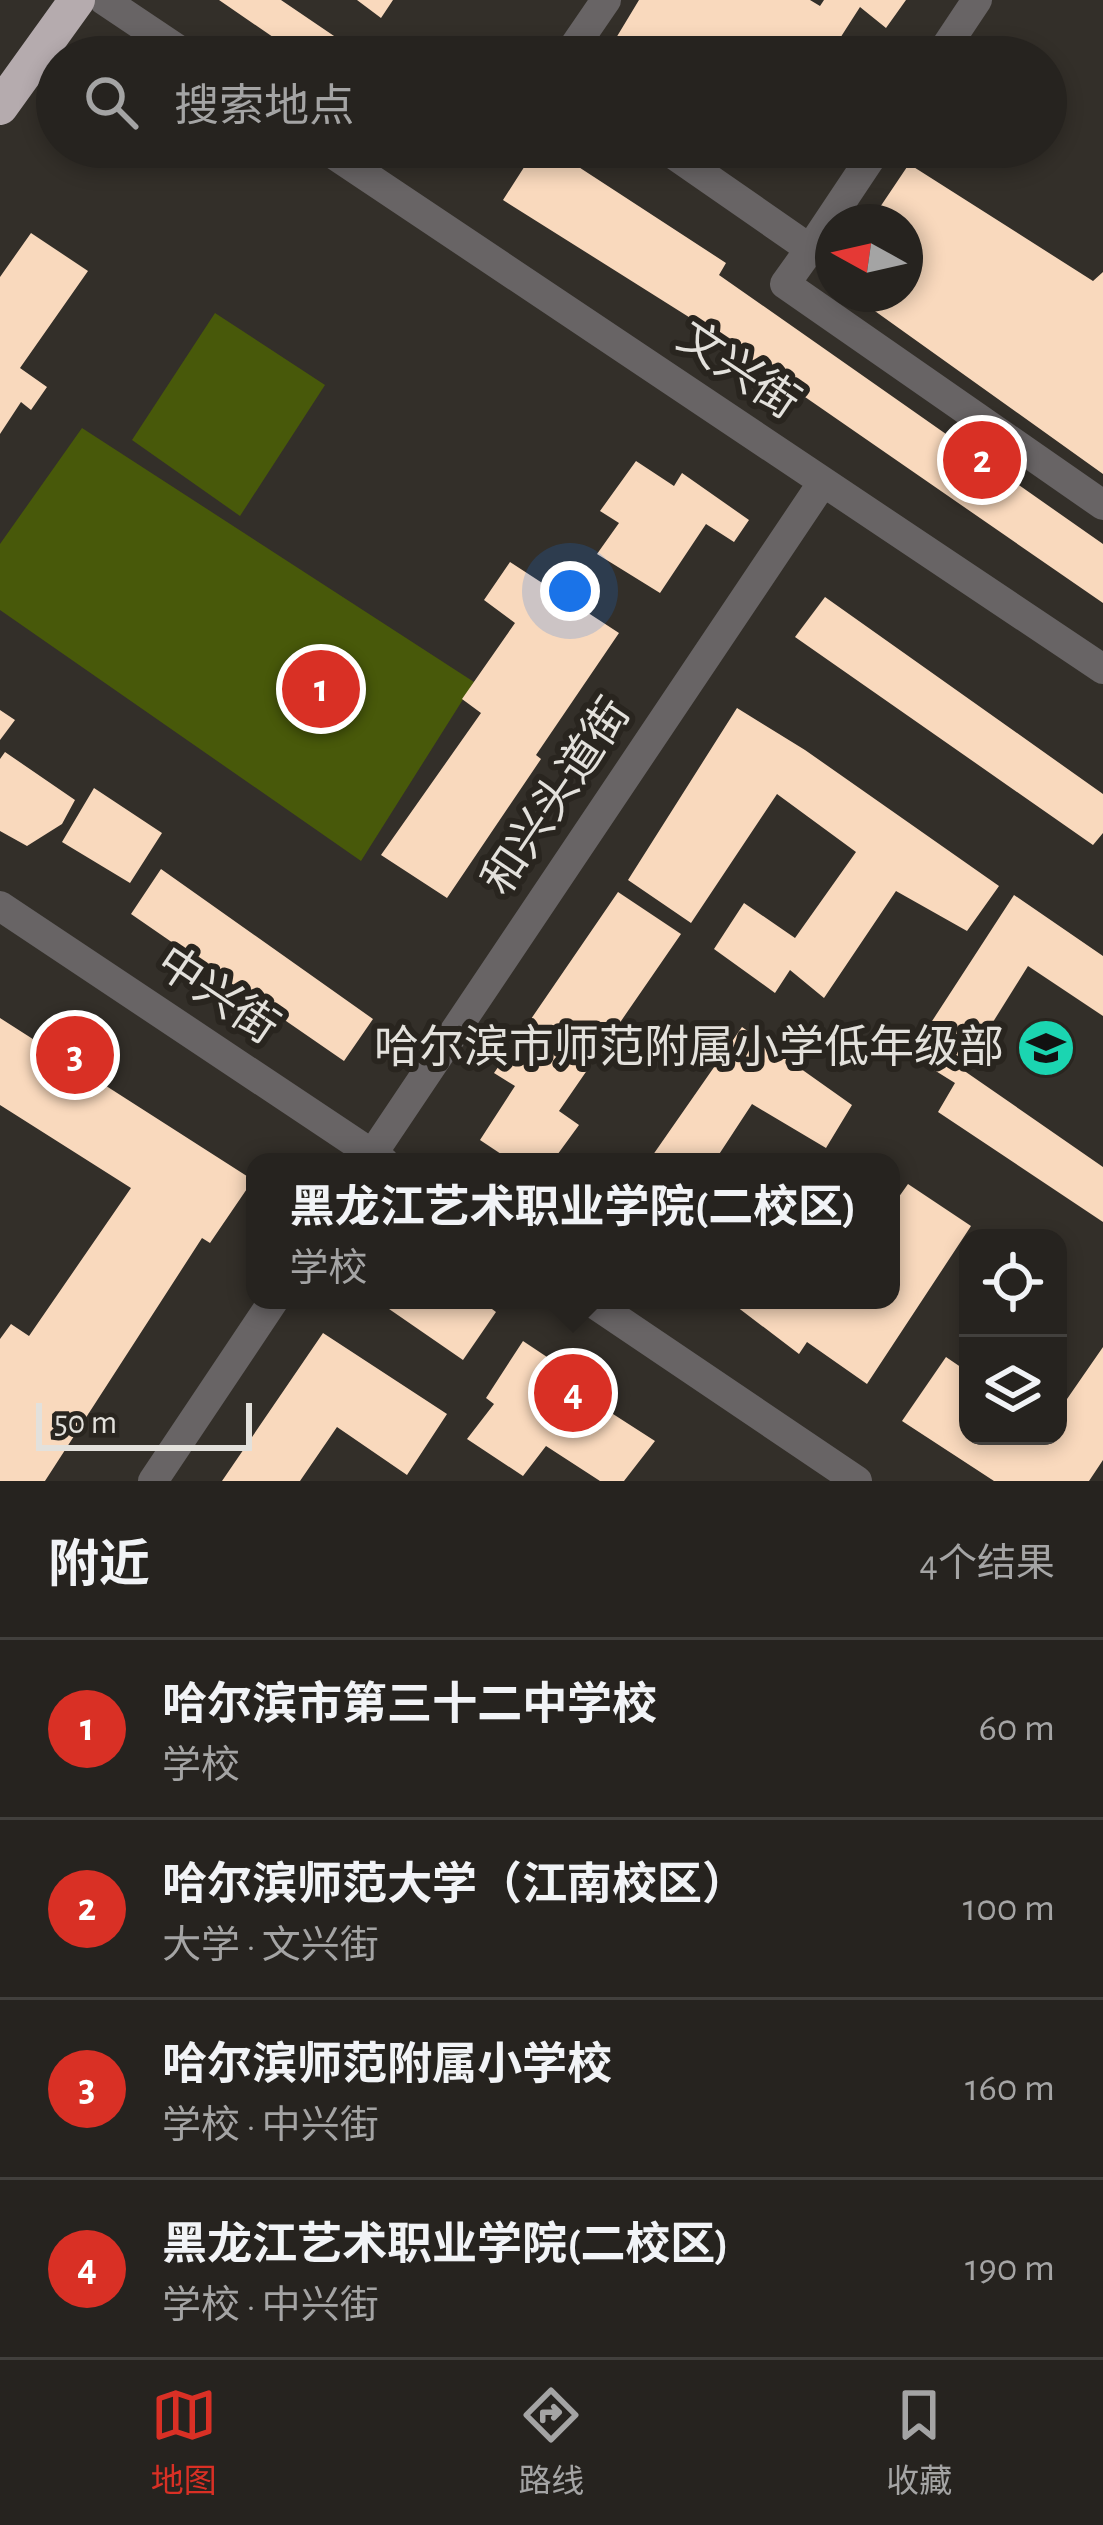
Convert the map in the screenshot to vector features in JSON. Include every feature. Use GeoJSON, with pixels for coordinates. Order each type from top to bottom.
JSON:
{"type":"FeatureCollection","features":[{"type":"Feature","properties":{"kind":"highway"},"geometry":{"type":"LineString","coordinates":[[51,36],[77,0]]}},
{"type":"Feature","properties":{"kind":"highway"},"geometry":{"type":"LineString","coordinates":[[0,107],[36,57]]}},
{"type":"Feature","properties":{"kind":"street"},"geometry":{"type":"LineString","coordinates":[[104,0],[158,36]]}},
{"type":"Feature","properties":{"kind":"street"},"geometry":{"type":"LineString","coordinates":[[581,36],[606,0]]}},
{"type":"Feature","properties":{"kind":"street"},"geometry":{"type":"LineString","coordinates":[[952,36],[977,0]]}},
{"type":"Feature","properties":{"kind":"street","name":"文兴街"},"geometry":{"type":"LineString","coordinates":[[354,168],[1103,669]]}},
{"type":"Feature","properties":{"kind":"street"},"geometry":{"type":"LineString","coordinates":[[693,168],[810,249]]}},
{"type":"Feature","properties":{"kind":"street"},"geometry":{"type":"LineString","coordinates":[[864,168],[785,284],[1103,506]]}},
{"type":"Feature","properties":{"kind":"street","name":"和兴头道街"},"geometry":{"type":"LineString","coordinates":[[378,1153],[823,482]]}},
{"type":"Feature","properties":{"kind":"street","name":"中兴街"},"geometry":{"type":"LineString","coordinates":[[0,906],[365,1153]]}},
{"type":"Feature","properties":{"kind":"street"},"geometry":{"type":"LineString","coordinates":[[153,1481],[268,1309]]}},
{"type":"Feature","properties":{"kind":"street"},"geometry":{"type":"LineString","coordinates":[[602,1309],[857,1481]]}},
{"type":"Feature","properties":{"kind":"green space"},"geometry":{"type":"Polygon","coordinates":[[[215,313],[325,385],[240,516],[132,440],[215,313]]]}},
{"type":"Feature","properties":{"kind":"green space"},"geometry":{"type":"Polygon","coordinates":[[[82,428],[474,682],[361,861],[0,610],[0,544],[82,428]]]}},
{"type":"Feature","properties":{"kind":"building"},"geometry":{"type":"Polygon","coordinates":[[[219,0],[281,0],[334,36],[271,36],[219,0]]]}},
{"type":"Feature","properties":{"kind":"building"},"geometry":{"type":"Polygon","coordinates":[[[357,0],[393,0],[381,18],[357,0]]]}},
{"type":"Feature","properties":{"kind":"building"},"geometry":{"type":"Polygon","coordinates":[[[639,0],[810,0],[820,6],[824,0],[906,0],[886,28],[860,7],[841,36],[617,36],[639,0]]]}},
{"type":"Feature","properties":{"kind":"building"},"geometry":{"type":"Polygon","coordinates":[[[524,168],[580,168],[726,263],[719,275],[1103,544],[1103,603],[692,319],[503,200],[524,168]]]}},
{"type":"Feature","properties":{"kind":"building"},"geometry":{"type":"Polygon","coordinates":[[[906,168],[915,168],[1093,281],[1103,272],[1103,474],[876,312],[923,312],[923,204],[882,204],[906,168]]]}},
{"type":"Feature","properties":{"kind":"building"},"geometry":{"type":"Polygon","coordinates":[[[31,233],[88,271],[20,368],[47,387],[31,410],[21,402],[0,434],[0,277],[31,233]]]}},
{"type":"Feature","properties":{"kind":"building"},"geometry":{"type":"Polygon","coordinates":[[[636,461],[674,486],[682,473],[749,520],[734,542],[706,524],[660,593],[597,554],[619,523],[600,511],[636,461]]]}},
{"type":"Feature","properties":{"kind":"building"},"geometry":{"type":"Polygon","coordinates":[[[510,562],[619,633],[447,898],[381,855],[481,713],[462,699],[515,623],[484,600],[510,562]]]}},
{"type":"Feature","properties":{"kind":"building"},"geometry":{"type":"Polygon","coordinates":[[[825,597],[1103,794],[1103,833],[1093,845],[795,637],[825,597]]]}},
{"type":"Feature","properties":{"kind":"building"},"geometry":{"type":"Polygon","coordinates":[[[737,708],[999,886],[967,931],[896,891],[824,998],[790,970],[775,993],[714,949],[744,903],[795,938],[856,852],[777,794],[691,923],[628,880],[737,708]]]}},
{"type":"Feature","properties":{"kind":"building"},"geometry":{"type":"Polygon","coordinates":[[[0,710],[15,720],[0,740],[0,710]]]}},
{"type":"Feature","properties":{"kind":"building"},"geometry":{"type":"Polygon","coordinates":[[[5,752],[75,800],[62,824],[27,846],[0,831],[0,759],[5,752]]]}},
{"type":"Feature","properties":{"kind":"building"},"geometry":{"type":"Polygon","coordinates":[[[94,788],[162,833],[130,883],[62,842],[94,788]]]}},
{"type":"Feature","properties":{"kind":"building"},"geometry":{"type":"Polygon","coordinates":[[[161,869],[373,1019],[344,1061],[131,914],[161,869]]]}},
{"type":"Feature","properties":{"kind":"building"},"geometry":{"type":"Polygon","coordinates":[[[618,892],[681,934],[559,1111],[579,1125],[559,1153],[500,1153],[480,1140],[515,1086],[494,1073],[618,892]]]}},
{"type":"Feature","properties":{"kind":"building"},"geometry":{"type":"Polygon","coordinates":[[[1014,895],[1103,956],[1103,1016],[1028,966],[963,1070],[1103,1167],[1103,1222],[938,1112],[955,1083],[910,1055],[1014,895]]]}},
{"type":"Feature","properties":{"kind":"building"},"geometry":{"type":"Polygon","coordinates":[[[0,1018],[246,1176],[246,1190],[210,1243],[202,1238],[45,1481],[0,1481],[0,1339],[11,1324],[29,1336],[131,1188],[0,1105],[0,1018]]]}},
{"type":"Feature","properties":{"kind":"building"},"geometry":{"type":"Polygon","coordinates":[[[742,1027],[852,1105],[826,1148],[752,1104],[720,1153],[654,1153],[742,1027]]]}},
{"type":"Feature","properties":{"kind":"building"},"geometry":{"type":"Polygon","coordinates":[[[908,1184],[971,1226],[959,1229],[959,1244],[867,1384],[807,1342],[799,1354],[740,1309],[900,1309],[900,1195],[908,1184]]]}},
{"type":"Feature","properties":{"kind":"building"},"geometry":{"type":"Polygon","coordinates":[[[389,1309],[492,1309],[496,1312],[463,1360],[389,1309]]]}},
{"type":"Feature","properties":{"kind":"building"},"geometry":{"type":"Polygon","coordinates":[[[323,1333],[447,1414],[407,1475],[337,1427],[300,1481],[222,1481],[323,1333]]]}},
{"type":"Feature","properties":{"kind":"building"},"geometry":{"type":"Polygon","coordinates":[[[523,1341],[577,1377],[571,1387],[655,1441],[624,1481],[600,1481],[546,1446],[523,1476],[467,1439],[494,1404],[486,1398],[523,1341]]]}},
{"type":"Feature","properties":{"kind":"building"},"geometry":{"type":"Polygon","coordinates":[[[1103,1347],[1103,1460],[1089,1481],[994,1481],[902,1421],[946,1357],[959,1366],[959,1445],[1067,1445],[1067,1399],[1103,1347]]]}},
{"type":"Feature","properties":{"kind":"place","name":"哈尔滨师范大学（江南校区）"},"geometry":{"type":"Point","coordinates":[982,460]}},
{"type":"Feature","properties":{"kind":"place","name":"哈尔滨市第三十二中学校"},"geometry":{"type":"Point","coordinates":[321,689]}},
{"type":"Feature","properties":{"kind":"place","name":"哈尔滨市师范附属小学低年级部"},"geometry":{"type":"Point","coordinates":[1046,1048]}},
{"type":"Feature","properties":{"kind":"place","name":"哈尔滨师范附属小学校"},"geometry":{"type":"Point","coordinates":[75,1055]}},
{"type":"Feature","properties":{"kind":"place","name":"黑龙江艺术职业学院(二校区)"},"geometry":{"type":"Point","coordinates":[573,1393]}}]}
